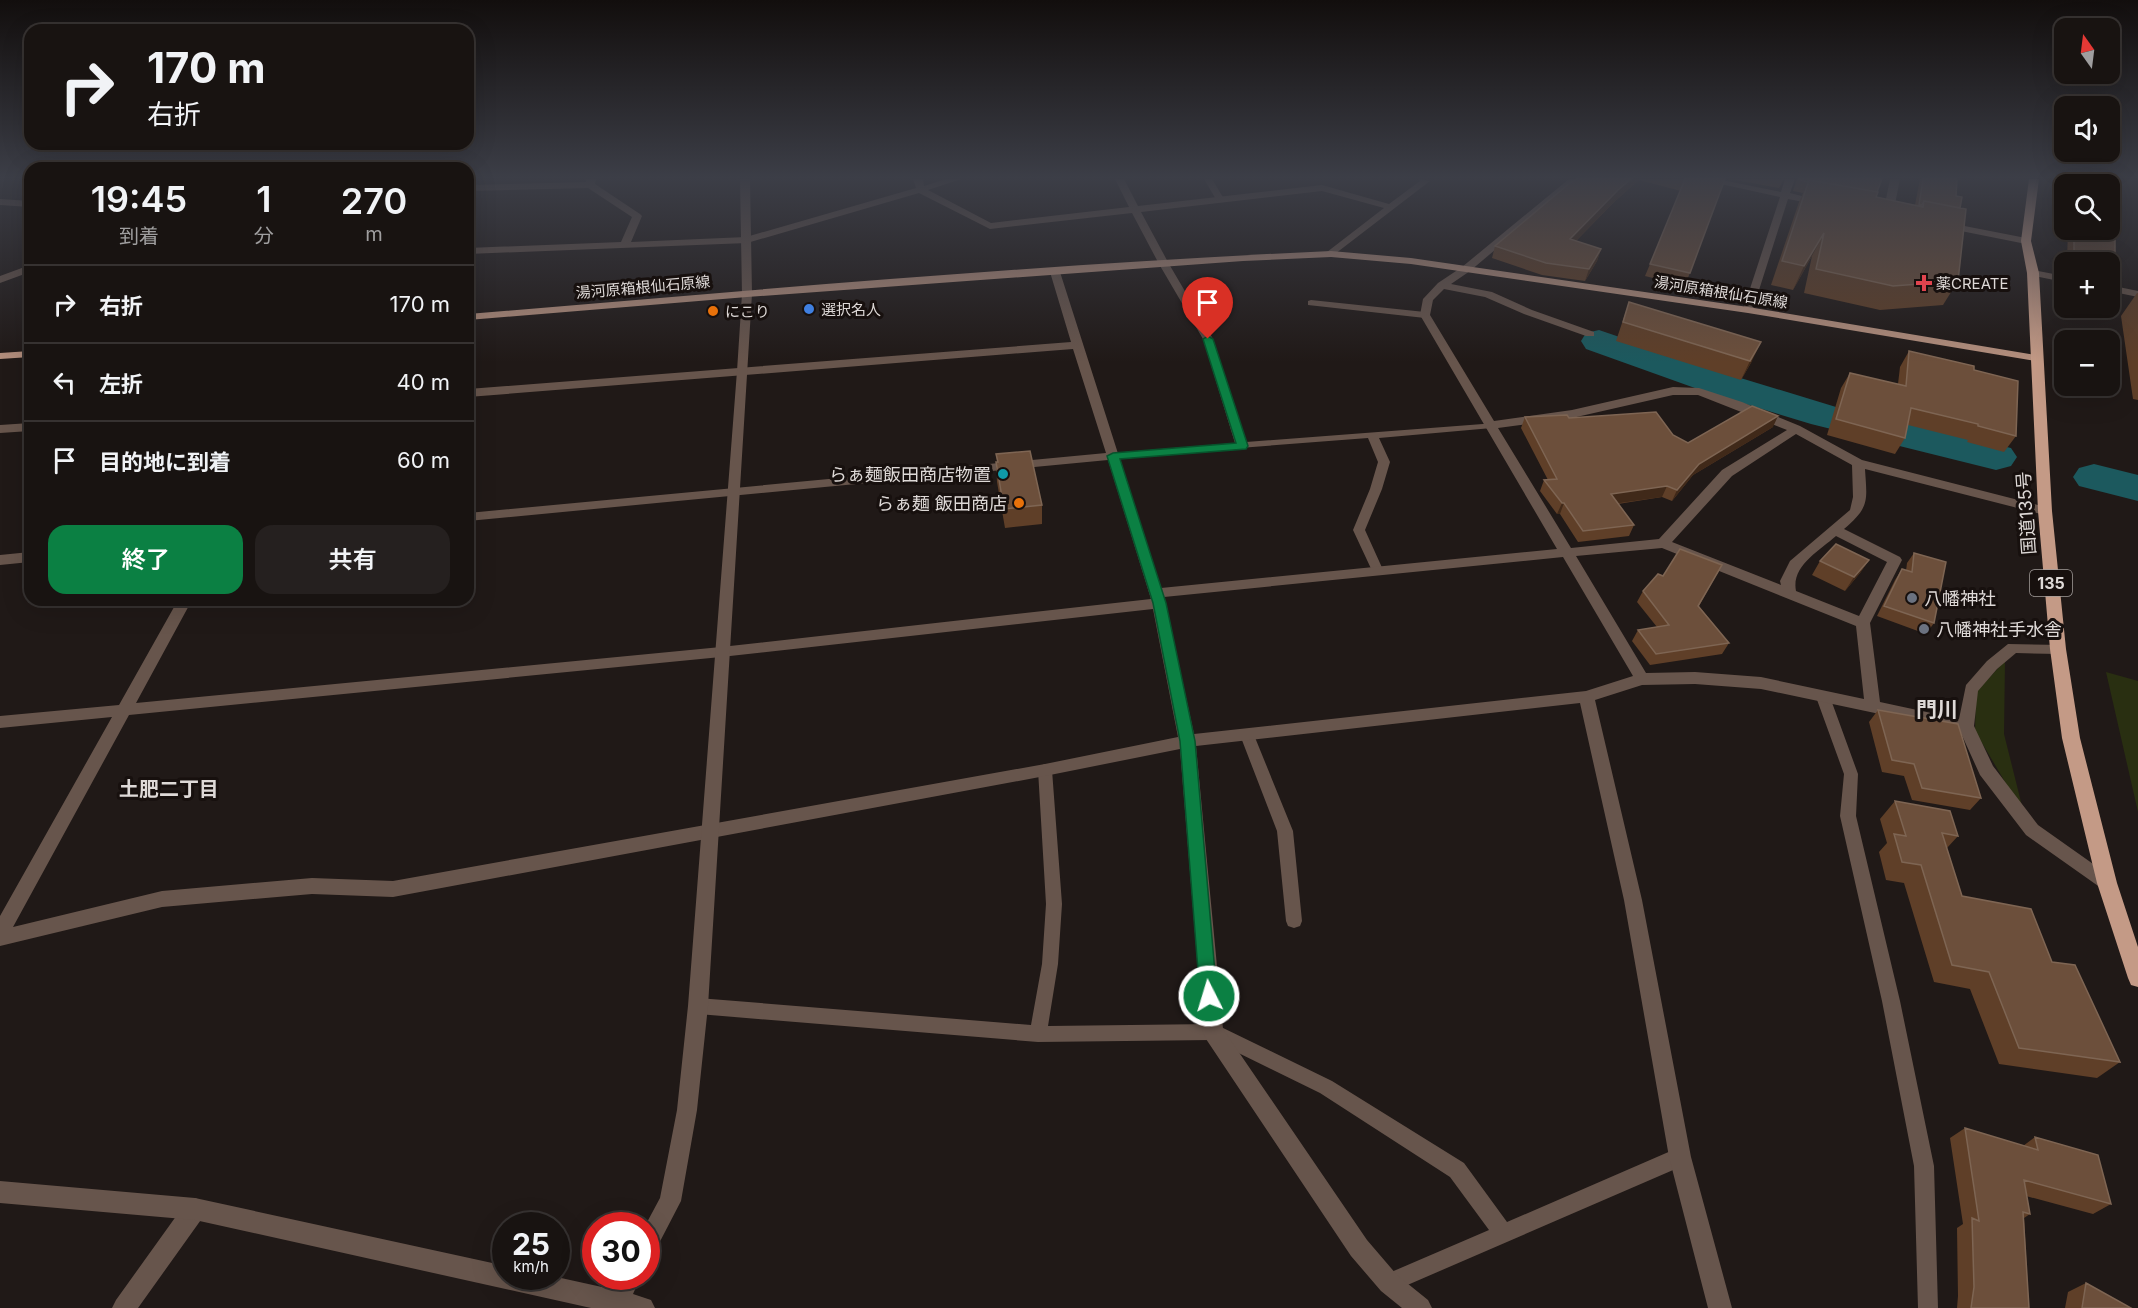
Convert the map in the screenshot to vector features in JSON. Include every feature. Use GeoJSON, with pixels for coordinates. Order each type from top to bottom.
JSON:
{"type":"FeatureCollection","features":[{"type":"Feature","properties":{"kind":"highway","name":"国道135号"},"geometry":{"type":"LineString","coordinates":[[2026,241],[2033,273],[2045,511],[2058,649],[2071,738],[2107,883],[2138,978]]}},
{"type":"Feature","properties":{"kind":"main road","name":"湯河原箱根仙石原線"},"geometry":{"type":"LineString","coordinates":[[474,317],[747,294],[1331,254],[1411,261],[1748,310],[2036,358]]}},
{"type":"Feature","properties":{"kind":"main road"},"geometry":{"type":"LineString","coordinates":[[0,356],[24,354]]}},
{"type":"Feature","properties":{"kind":"street"},"geometry":{"type":"LineString","coordinates":[[625,245],[627,240]]}},
{"type":"Feature","properties":{"kind":"street"},"geometry":{"type":"LineString","coordinates":[[474,252],[746,240]]}},
{"type":"Feature","properties":{"kind":"street"},"geometry":{"type":"LineString","coordinates":[[660,1219],[670,1201],[687,1110],[698,1006],[708,831],[743,371],[747,240]]}},
{"type":"Feature","properties":{"kind":"street"},"geometry":{"type":"LineString","coordinates":[[1152,240],[1164,264]]}},
{"type":"Feature","properties":{"kind":"street"},"geometry":{"type":"LineString","coordinates":[[1331,254],[1348,240]]}},
{"type":"Feature","properties":{"kind":"street"},"geometry":{"type":"LineString","coordinates":[[1501,240],[1428,298],[1425,315],[1642,678]]}},
{"type":"Feature","properties":{"kind":"street"},"geometry":{"type":"LineString","coordinates":[[1748,310],[1771,240]]}},
{"type":"Feature","properties":{"kind":"street"},"geometry":{"type":"LineString","coordinates":[[2021,240],[2026,241]]}},
{"type":"Feature","properties":{"kind":"street"},"geometry":{"type":"LineString","coordinates":[[0,280],[24,270]]}},
{"type":"Feature","properties":{"kind":"street"},"geometry":{"type":"LineString","coordinates":[[1055,272],[1158,598],[1187,741],[1213,1032],[1359,1248],[1389,1282],[1420,1308]]}},
{"type":"Feature","properties":{"kind":"street"},"geometry":{"type":"LineString","coordinates":[[1442,285],[1488,294],[1528,312],[1590,334]]}},
{"type":"Feature","properties":{"kind":"street"},"geometry":{"type":"LineString","coordinates":[[474,393],[1078,345]]}},
{"type":"Feature","properties":{"kind":"street"},"geometry":{"type":"LineString","coordinates":[[1492,425],[1572,414],[1673,391],[1699,392],[1796,429],[1858,463],[2045,511]]}},
{"type":"Feature","properties":{"kind":"street"},"geometry":{"type":"LineString","coordinates":[[0,429],[24,427]]}},
{"type":"Feature","properties":{"kind":"street"},"geometry":{"type":"LineString","coordinates":[[1664,543],[1727,473],[1796,429]]}},
{"type":"Feature","properties":{"kind":"street"},"geometry":{"type":"LineString","coordinates":[[474,516],[1113,456]]}},
{"type":"Feature","properties":{"kind":"street"},"geometry":{"type":"LineString","coordinates":[[1789,592],[1787,581],[1795,564],[1856,512],[1860,496],[1858,463]]}},
{"type":"Feature","properties":{"kind":"street"},"geometry":{"type":"LineString","coordinates":[[1835,530],[1895,560],[1863,623],[1873,707]]}},
{"type":"Feature","properties":{"kind":"street"},"geometry":{"type":"LineString","coordinates":[[0,722],[721,652],[1378,572],[1664,543],[1863,623]]}},
{"type":"Feature","properties":{"kind":"street"},"geometry":{"type":"LineString","coordinates":[[0,560],[24,558]]}},
{"type":"Feature","properties":{"kind":"street"},"geometry":{"type":"LineString","coordinates":[[0,933],[182,606]]}},
{"type":"Feature","properties":{"kind":"street"},"geometry":{"type":"LineString","coordinates":[[2058,649],[2013,648],[1992,665],[1971,689],[1966,726],[1986,770],[2032,830],[2107,883]]}},
{"type":"Feature","properties":{"kind":"street"},"geometry":{"type":"LineString","coordinates":[[0,938],[162,899],[312,886],[393,889],[1045,770],[1187,741],[1586,697],[1642,678],[1695,678],[1761,683],[1966,726]]}},
{"type":"Feature","properties":{"kind":"street"},"geometry":{"type":"LineString","coordinates":[[1586,697],[1633,900],[1680,1157],[1720,1308]]}},
{"type":"Feature","properties":{"kind":"street"},"geometry":{"type":"LineString","coordinates":[[0,1192],[195,1209],[615,1305],[643,1308]]}},
{"type":"Feature","properties":{"kind":"street"},"geometry":{"type":"LineString","coordinates":[[124,1308],[195,1209]]}},
{"type":"Feature","properties":{"kind":"street"},"geometry":{"type":"LineString","coordinates":[[615,1305],[623,1290]]}},
{"type":"Feature","properties":{"kind":"lane"},"geometry":{"type":"LineString","coordinates":[[1164,264],[1208,339],[1242,446]]}},
{"type":"Feature","properties":{"kind":"lane"},"geometry":{"type":"LineString","coordinates":[[2033,273],[2054,277]]}},
{"type":"Feature","properties":{"kind":"lane"},"geometry":{"type":"LineString","coordinates":[[2120,290],[2138,294]]}},
{"type":"Feature","properties":{"kind":"lane"},"geometry":{"type":"LineString","coordinates":[[1311,303],[1425,315]]}},
{"type":"Feature","properties":{"kind":"lane"},"geometry":{"type":"LineString","coordinates":[[1113,456],[1492,425]]}},
{"type":"Feature","properties":{"kind":"lane"},"geometry":{"type":"LineString","coordinates":[[1372,435],[1384,462],[1376,489],[1359,530],[1378,572]]}},
{"type":"Feature","properties":{"kind":"lane"},"geometry":{"type":"LineString","coordinates":[[1823,697],[1851,774],[1848,816],[1891,1001],[1924,1166],[1928,1308]]}},
{"type":"Feature","properties":{"kind":"lane"},"geometry":{"type":"LineString","coordinates":[[1247,735],[1285,831],[1294,921]]}},
{"type":"Feature","properties":{"kind":"lane"},"geometry":{"type":"LineString","coordinates":[[1038,1034],[1050,964],[1054,904],[1045,770]]}},
{"type":"Feature","properties":{"kind":"lane"},"geometry":{"type":"LineString","coordinates":[[698,1006],[1038,1034],[1213,1032],[1326,1087],[1457,1170],[1503,1233]]}},
{"type":"Feature","properties":{"kind":"lane"},"geometry":{"type":"LineString","coordinates":[[1389,1282],[1680,1157]]}},
{"type":"Feature","properties":{"kind":"green space"},"geometry":{"type":"Polygon","coordinates":[[[2005,661],[2004,734],[2024,814],[1975,731],[1976,692],[2005,661]]]}},
{"type":"Feature","properties":{"kind":"green space"},"geometry":{"type":"Polygon","coordinates":[[[2106,672],[2138,681],[2138,812],[2106,672]]]}},
{"type":"Feature","properties":{"kind":"building"},"geometry":{"type":"Polygon","coordinates":[[[1502,240],[1573,240],[1601,249],[1589,269],[1546,263],[1495,246],[1502,240]]]}},
{"type":"Feature","properties":{"kind":"building"},"geometry":{"type":"Polygon","coordinates":[[[1660,240],[1702,240],[1690,273],[1650,264],[1660,240]]]}},
{"type":"Feature","properties":{"kind":"building"},"geometry":{"type":"Polygon","coordinates":[[[1789,240],[1820,240],[1804,266],[1782,261],[1789,240]]]}},
{"type":"Feature","properties":{"kind":"building"},"geometry":{"type":"Polygon","coordinates":[[[1822,240],[1963,240],[1958,281],[1893,286],[1816,269],[1822,240]]]}},
{"type":"Feature","properties":{"kind":"building"},"geometry":{"type":"Polygon","coordinates":[[[2074,240],[2115,240],[2115,252],[2074,252],[2074,240]]]}},
{"type":"Feature","properties":{"kind":"building"},"geometry":{"type":"Polygon","coordinates":[[[1629,302],[1761,342],[1750,361],[1623,322],[1629,302]]]}},
{"type":"Feature","properties":{"kind":"building"},"geometry":{"type":"Polygon","coordinates":[[[1909,351],[1974,366],[1974,370],[2018,381],[2016,436],[1978,426],[1978,424],[1911,408],[1905,438],[1836,419],[1850,373],[1906,386],[1909,351]]]}},
{"type":"Feature","properties":{"kind":"building"},"geometry":{"type":"Polygon","coordinates":[[[1752,406],[1778,416],[1699,464],[1677,490],[1667,486],[1611,494],[1634,525],[1583,531],[1564,503],[1544,480],[1557,479],[1525,417],[1567,415],[1569,418],[1656,412],[1673,435],[1688,443],[1752,406]]]}},
{"type":"Feature","properties":{"kind":"building"},"geometry":{"type":"Polygon","coordinates":[[[1030,451],[1042,505],[1004,509],[996,454],[1030,451]]]}},
{"type":"Feature","properties":{"kind":"building"},"geometry":{"type":"Polygon","coordinates":[[[1836,544],[1869,560],[1854,577],[1820,561],[1836,544]]]}},
{"type":"Feature","properties":{"kind":"building"},"geometry":{"type":"Polygon","coordinates":[[[1680,549],[1722,565],[1698,606],[1729,643],[1656,654],[1638,630],[1669,625],[1643,591],[1658,574],[1663,576],[1680,549]]]}},
{"type":"Feature","properties":{"kind":"building"},"geometry":{"type":"Polygon","coordinates":[[[1914,553],[1946,562],[1934,623],[1884,606],[1902,569],[1912,572],[1914,553]]]}},
{"type":"Feature","properties":{"kind":"building"},"geometry":{"type":"Polygon","coordinates":[[[1878,710],[1958,724],[1981,798],[1922,788],[1914,764],[1892,760],[1878,710]]]}},
{"type":"Feature","properties":{"kind":"building"},"geometry":{"type":"Polygon","coordinates":[[[1895,801],[1950,811],[1958,836],[1942,833],[1962,896],[2031,909],[2052,962],[2075,965],[2120,1062],[2019,1048],[1989,972],[1952,965],[1921,865],[1902,862],[1894,834],[1906,836],[1895,801]]]}},
{"type":"Feature","properties":{"kind":"building"},"geometry":{"type":"Polygon","coordinates":[[[1965,1128],[2038,1150],[2035,1137],[2098,1155],[2111,1204],[2024,1180],[2030,1214],[2023,1212],[2029,1308],[1971,1308],[1974,1287],[1972,1218],[1979,1221],[1965,1128]]]}},
{"type":"Feature","properties":{"kind":"building"},"geometry":{"type":"Polygon","coordinates":[[[2086,1283],[2131,1308],[2082,1308],[2086,1283]]]}},
{"type":"Feature","properties":{"kind":"waterway"},"geometry":{"type":"LineString","coordinates":[[1599,341],[1720,384],[1825,416],[1996,457]]}},
{"type":"Feature","properties":{"kind":"waterway"},"geometry":{"type":"LineString","coordinates":[[2094,477],[2138,488]]}},
{"type":"Feature","properties":{"kind":"place","name":"薬CREATE"},"geometry":{"type":"Point","coordinates":[1924,283]}},
{"type":"Feature","properties":{"kind":"place","name":"選択名人"},"geometry":{"type":"Point","coordinates":[809,309]}},
{"type":"Feature","properties":{"kind":"place","name":"にこり"},"geometry":{"type":"Point","coordinates":[713,311]}},
{"type":"Feature","properties":{"kind":"place","name":"らぁ麺飯田商店物置"},"geometry":{"type":"Point","coordinates":[1003,474]}},
{"type":"Feature","properties":{"kind":"place","name":"らぁ麺 飯田商店"},"geometry":{"type":"Point","coordinates":[1019,503]}},
{"type":"Feature","properties":{"kind":"place","name":"八幡神社"},"geometry":{"type":"Point","coordinates":[1912,598]}},
{"type":"Feature","properties":{"kind":"place","name":"八幡神社手水舎"},"geometry":{"type":"Point","coordinates":[1924,629]}},
{"type":"Feature","properties":{"kind":"district","name":"門川"},"geometry":{"type":"Point","coordinates":[1937,709]}},
{"type":"Feature","properties":{"kind":"district","name":"土肥二丁目"},"geometry":{"type":"Point","coordinates":[169,789]}},
{"type":"Feature","properties":{"kind":"route"},"geometry":{"type":"LineString","coordinates":[[1208,339],[1242,446],[1113,456],[1160,603],[1187,741],[1209,996]]}}]}
